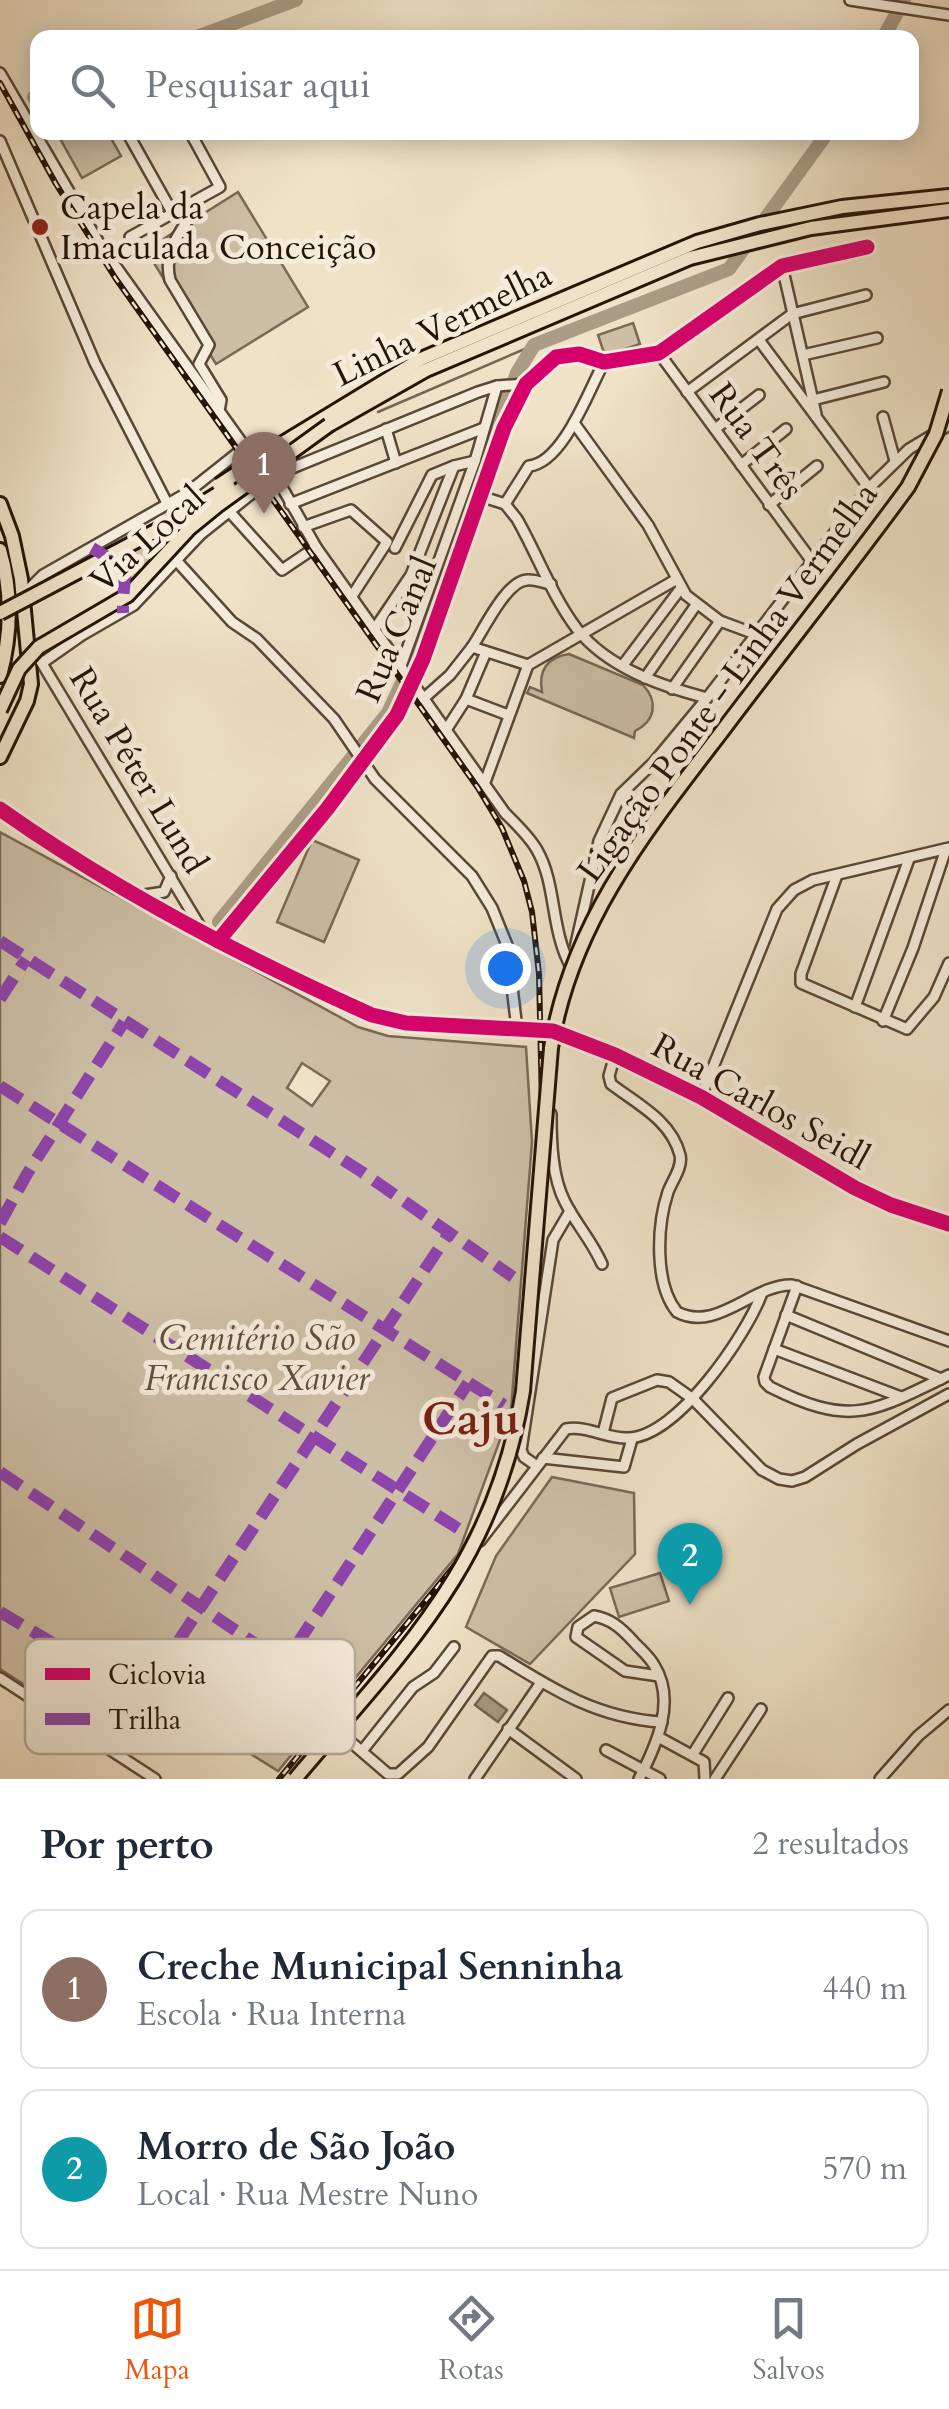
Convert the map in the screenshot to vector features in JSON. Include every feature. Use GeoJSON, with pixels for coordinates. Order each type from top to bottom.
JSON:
{"type":"FeatureCollection","features":[{"type":"Feature","properties":{"kind":"highway","name":"Linha Vermelha"},"geometry":{"type":"LineString","coordinates":[[0,610],[190,504],[320,418],[421,360],[697,242],[842,207],[949,196]]}},
{"type":"Feature","properties":{"kind":"highway","name":"Linha Vermelha"},"geometry":{"type":"LineString","coordinates":[[0,610],[188,513],[328,425],[426,370],[656,271],[721,248],[844,222],[949,210]]}},
{"type":"Feature","properties":{"kind":"highway","name":"Ligação Ponte - Linha Vermelha"},"geometry":{"type":"LineString","coordinates":[[355,1707],[440,1604],[473,1550],[499,1492],[523,1392],[552,1040],[569,974],[589,924],[614,878],[656,817],[908,487],[936,434],[949,391]]}},
{"type":"Feature","properties":{"kind":"highway"},"geometry":{"type":"LineString","coordinates":[[0,710],[19,669],[39,647],[128,595],[190,528],[328,425]]}},
{"type":"Feature","properties":{"kind":"highway"},"geometry":{"type":"LineString","coordinates":[[0,504],[18,562],[29,693],[0,757]]}},
{"type":"Feature","properties":{"kind":"highway"},"geometry":{"type":"LineString","coordinates":[[0,550],[9,614],[0,676]]}},
{"type":"Feature","properties":{"kind":"highway","name":"Ligação Ponte - Linha Vermelha"},"geometry":{"type":"LineString","coordinates":[[295,1779],[316,1754]]}},
{"type":"Feature","properties":{"kind":"street"},"geometry":{"type":"LineString","coordinates":[[850,0],[949,14]]}},
{"type":"Feature","properties":{"kind":"street"},"geometry":{"type":"LineString","coordinates":[[0,74],[30,120]]}},
{"type":"Feature","properties":{"kind":"street"},"geometry":{"type":"LineString","coordinates":[[24,605],[31,587],[43,575],[168,505],[245,447],[99,243],[42,140]]}},
{"type":"Feature","properties":{"kind":"street"},"geometry":{"type":"LineString","coordinates":[[131,140],[172,214]]}},
{"type":"Feature","properties":{"kind":"street"},"geometry":{"type":"LineString","coordinates":[[130,237],[220,186],[194,140]]}},
{"type":"Feature","properties":{"kind":"street"},"geometry":{"type":"LineString","coordinates":[[0,141],[94,363],[168,505]]}},
{"type":"Feature","properties":{"kind":"street"},"geometry":{"type":"LineString","coordinates":[[191,204],[193,212],[175,234],[167,269],[209,345],[200,359],[200,367],[221,400],[218,411]]}},
{"type":"Feature","properties":{"kind":"street"},"geometry":{"type":"LineString","coordinates":[[659,353],[782,266],[867,247]]}},
{"type":"Feature","properties":{"kind":"street","name":"Via Local"},"geometry":{"type":"LineString","coordinates":[[40,659],[47,646],[128,600],[193,531],[226,503],[351,416],[445,366],[626,289],[723,254]]}},
{"type":"Feature","properties":{"kind":"street"},"geometry":{"type":"LineString","coordinates":[[782,266],[816,417],[869,488]]}},
{"type":"Feature","properties":{"kind":"street"},"geometry":{"type":"LineString","coordinates":[[687,392],[792,314],[866,295]]}},
{"type":"Feature","properties":{"kind":"street"},"geometry":{"type":"LineString","coordinates":[[803,356],[877,338]]}},
{"type":"Feature","properties":{"kind":"street"},"geometry":{"type":"LineString","coordinates":[[759,340],[810,400]]}},
{"type":"Feature","properties":{"kind":"street","name":"Rua Canal"},"geometry":{"type":"LineString","coordinates":[[218,941],[327,809],[358,754],[397,715],[407,674],[523,384],[542,366],[562,355],[578,354],[604,362],[659,353]]}},
{"type":"Feature","properties":{"kind":"street","name":"Rua Três"},"geometry":{"type":"LineString","coordinates":[[659,353],[811,560]]}},
{"type":"Feature","properties":{"kind":"street"},"geometry":{"type":"LineString","coordinates":[[505,504],[529,466],[542,462],[574,422],[604,362]]}},
{"type":"Feature","properties":{"kind":"street","name":"Rua Três"},"geometry":{"type":"LineString","coordinates":[[810,400],[884,382]]}},
{"type":"Feature","properties":{"kind":"street"},"geometry":{"type":"LineString","coordinates":[[40,659],[134,605],[228,510],[274,475],[501,385],[523,384]]}},
{"type":"Feature","properties":{"kind":"street"},"geometry":{"type":"LineString","coordinates":[[407,674],[501,385]]}},
{"type":"Feature","properties":{"kind":"street"},"geometry":{"type":"LineString","coordinates":[[714,428],[759,396]]}},
{"type":"Feature","properties":{"kind":"street"},"geometry":{"type":"LineString","coordinates":[[883,417],[895,461]]}},
{"type":"Feature","properties":{"kind":"street"},"geometry":{"type":"LineString","coordinates":[[574,422],[648,525],[679,584],[696,604],[720,621],[755,634]]}},
{"type":"Feature","properties":{"kind":"street"},"geometry":{"type":"LineString","coordinates":[[602,1264],[570,1211],[559,1185],[552,1146],[553,1031],[599,841],[614,805],[707,698],[869,488],[895,461],[949,425]]}},
{"type":"Feature","properties":{"kind":"street"},"geometry":{"type":"LineString","coordinates":[[290,504],[484,428]]}},
{"type":"Feature","properties":{"kind":"street"},"geometry":{"type":"LineString","coordinates":[[386,429],[396,463]]}},
{"type":"Feature","properties":{"kind":"street"},"geometry":{"type":"LineString","coordinates":[[741,465],[786,430]]}},
{"type":"Feature","properties":{"kind":"street"},"geometry":{"type":"LineString","coordinates":[[352,596],[391,545],[432,475],[474,461]]}},
{"type":"Feature","properties":{"kind":"street"},"geometry":{"type":"LineString","coordinates":[[374,630],[404,590],[454,466]]}},
{"type":"Feature","properties":{"kind":"street"},"geometry":{"type":"LineString","coordinates":[[769,505],[816,466]]}},
{"type":"Feature","properties":{"kind":"street"},"geometry":{"type":"LineString","coordinates":[[274,475],[316,548],[505,813],[539,852],[557,938],[571,967]]}},
{"type":"Feature","properties":{"kind":"street"},"geometry":{"type":"LineString","coordinates":[[480,496],[505,504],[517,519],[580,633],[645,678],[707,698]]}},
{"type":"Feature","properties":{"kind":"street"},"geometry":{"type":"LineString","coordinates":[[303,527],[347,509],[360,515],[391,545],[416,561]]}},
{"type":"Feature","properties":{"kind":"street"},"geometry":{"type":"LineString","coordinates":[[228,510],[282,570],[316,548]]}},
{"type":"Feature","properties":{"kind":"street"},"geometry":{"type":"LineString","coordinates":[[176,559],[232,622],[257,639],[334,719],[376,779],[472,876],[492,908],[507,945],[517,1029]]}},
{"type":"Feature","properties":{"kind":"street"},"geometry":{"type":"LineString","coordinates":[[18,562],[31,575],[43,575]]}},
{"type":"Feature","properties":{"kind":"street"},"geometry":{"type":"LineString","coordinates":[[423,699],[450,675],[503,598],[518,583],[529,580],[551,584]]}},
{"type":"Feature","properties":{"kind":"street"},"geometry":{"type":"LineString","coordinates":[[484,782],[528,665],[580,633],[679,584]]}},
{"type":"Feature","properties":{"kind":"street"},"geometry":{"type":"LineString","coordinates":[[622,665],[679,584]]}},
{"type":"Feature","properties":{"kind":"street"},"geometry":{"type":"LineString","coordinates":[[645,678],[696,604]]}},
{"type":"Feature","properties":{"kind":"street"},"geometry":{"type":"LineString","coordinates":[[672,689],[720,621]]}},
{"type":"Feature","properties":{"kind":"street","name":"Rua Péter Lund"},"geometry":{"type":"LineString","coordinates":[[26,636],[204,933]]}},
{"type":"Feature","properties":{"kind":"street"},"geometry":{"type":"LineString","coordinates":[[472,647],[528,665]]}},
{"type":"Feature","properties":{"kind":"street"},"geometry":{"type":"LineString","coordinates":[[446,730],[466,699],[486,652]]}},
{"type":"Feature","properties":{"kind":"street"},"geometry":{"type":"LineString","coordinates":[[466,699],[508,716]]}},
{"type":"Feature","properties":{"kind":"street","name":"Rua Carlos Seidl"},"geometry":{"type":"LineString","coordinates":[[0,809],[136,896],[372,1016],[406,1023],[553,1031],[615,1055],[700,1097],[855,1188],[891,1205],[949,1224]]}},
{"type":"Feature","properties":{"kind":"street"},"geometry":{"type":"LineString","coordinates":[[700,1097],[777,910],[798,886],[947,848]]}},
{"type":"Feature","properties":{"kind":"street"},"geometry":{"type":"LineString","coordinates":[[883,1021],[947,848]]}},
{"type":"Feature","properties":{"kind":"street"},"geometry":{"type":"LineString","coordinates":[[855,1007],[909,858]]}},
{"type":"Feature","properties":{"kind":"street"},"geometry":{"type":"LineString","coordinates":[[943,862],[949,879]]}},
{"type":"Feature","properties":{"kind":"street"},"geometry":{"type":"LineString","coordinates":[[838,875],[800,979],[805,985],[906,1029],[934,997],[949,963]]}},
{"type":"Feature","properties":{"kind":"street"},"geometry":{"type":"LineString","coordinates":[[136,896],[164,892],[172,876]]}},
{"type":"Feature","properties":{"kind":"street"},"geometry":{"type":"LineString","coordinates":[[615,1055],[609,1076],[611,1084],[657,1116],[680,1155],[664,1208],[660,1265],[661,1281],[672,1306],[681,1314],[702,1318],[776,1285],[796,1286],[949,1342]]}},
{"type":"Feature","properties":{"kind":"street"},"geometry":{"type":"LineString","coordinates":[[570,1211],[553,1240],[521,1450],[524,1457],[540,1462],[624,1466],[632,1438]]}},
{"type":"Feature","properties":{"kind":"street"},"geometry":{"type":"LineString","coordinates":[[796,1286],[764,1380],[770,1386],[840,1412],[869,1411],[945,1377]]}},
{"type":"Feature","properties":{"kind":"street"},"geometry":{"type":"LineString","coordinates":[[480,1541],[566,1429],[632,1438],[660,1424],[693,1398],[746,1329],[762,1294]]}},
{"type":"Feature","properties":{"kind":"street"},"geometry":{"type":"LineString","coordinates":[[786,1315],[945,1377]]}},
{"type":"Feature","properties":{"kind":"street"},"geometry":{"type":"LineString","coordinates":[[774,1349],[901,1397]]}},
{"type":"Feature","properties":{"kind":"street"},"geometry":{"type":"LineString","coordinates":[[603,1434],[612,1398],[645,1384],[665,1381],[693,1398],[762,1470],[779,1479],[792,1480],[806,1477],[949,1394]]}},
{"type":"Feature","properties":{"kind":"street"},"geometry":{"type":"LineString","coordinates":[[355,1696],[445,1586]]}},
{"type":"Feature","properties":{"kind":"street"},"geometry":{"type":"LineString","coordinates":[[642,1774],[660,1738],[659,1676],[653,1663],[614,1623],[594,1616],[578,1627],[578,1639],[625,1671],[659,1676]]}},
{"type":"Feature","properties":{"kind":"street"},"geometry":{"type":"LineString","coordinates":[[362,1751],[413,1687],[434,1673],[454,1647]]}},
{"type":"Feature","properties":{"kind":"street"},"geometry":{"type":"LineString","coordinates":[[355,1745],[388,1774],[398,1774],[428,1747],[488,1660],[499,1656],[540,1684],[609,1715],[662,1722]]}},
{"type":"Feature","properties":{"kind":"street"},"geometry":{"type":"LineString","coordinates":[[0,1678],[25,1694]]}},
{"type":"Feature","properties":{"kind":"street"},"geometry":{"type":"LineString","coordinates":[[475,1779],[540,1684]]}},
{"type":"Feature","properties":{"kind":"street"},"geometry":{"type":"LineString","coordinates":[[693,1754],[728,1698]]}},
{"type":"Feature","properties":{"kind":"street"},"geometry":{"type":"LineString","coordinates":[[715,1779],[762,1710]]}},
{"type":"Feature","properties":{"kind":"street"},"geometry":{"type":"LineString","coordinates":[[880,1779],[918,1736],[949,1710]]}},
{"type":"Feature","properties":{"kind":"street"},"geometry":{"type":"LineString","coordinates":[[508,1729],[576,1779]]}},
{"type":"Feature","properties":{"kind":"street"},"geometry":{"type":"LineString","coordinates":[[660,1738],[693,1754],[707,1767],[706,1779]]}},
{"type":"Feature","properties":{"kind":"street"},"geometry":{"type":"LineString","coordinates":[[606,1750],[642,1774],[660,1779]]}},
{"type":"Feature","properties":{"kind":"street"},"geometry":{"type":"LineString","coordinates":[[116,1754],[154,1779]]}},
{"type":"Feature","properties":{"kind":"street"},"geometry":{"type":"LineString","coordinates":[[556,1779],[563,1768]]}},
{"type":"Feature","properties":{"kind":"green space"},"geometry":{"type":"Polygon","coordinates":[[[61,140],[112,140],[121,156],[82,178],[61,140]]]}},
{"type":"Feature","properties":{"kind":"green space"},"geometry":{"type":"Polygon","coordinates":[[[238,192],[308,307],[216,364],[146,250],[238,192]]]}},
{"type":"Feature","properties":{"kind":"green space"},"geometry":{"type":"Polygon","coordinates":[[[633,323],[640,344],[605,356],[598,335],[633,323]]]}},
{"type":"Feature","properties":{"kind":"green space"},"geometry":{"type":"Polygon","coordinates":[[[177,526],[178,532],[133,584],[120,555],[177,526]]]}},
{"type":"Feature","properties":{"kind":"green space"},"geometry":{"type":"Polygon","coordinates":[[[569,654],[643,685],[648,691],[653,704],[651,717],[635,731],[634,738],[527,693],[530,687],[542,692],[541,678],[546,666],[569,654]]]}},
{"type":"Feature","properties":{"kind":"green space","name":"Cemitério São Francisco Xavier"},"geometry":{"type":"Polygon","coordinates":[[[0,832],[358,1027],[388,1036],[526,1047],[532,1142],[511,1410],[458,1554],[355,1678],[355,1639],[25,1639],[25,1685],[0,1669],[0,832]],[[302,1063],[287,1088],[312,1106],[330,1081],[302,1063]]]}},
{"type":"Feature","properties":{"kind":"green space"},"geometry":{"type":"Polygon","coordinates":[[[312,840],[359,860],[324,942],[277,922],[312,840]]]}},
{"type":"Feature","properties":{"kind":"green space"},"geometry":{"type":"Polygon","coordinates":[[[552,1477],[634,1493],[635,1554],[530,1664],[466,1627],[496,1556],[552,1477]]]}},
{"type":"Feature","properties":{"kind":"green space"},"geometry":{"type":"Polygon","coordinates":[[[660,1573],[669,1601],[619,1617],[610,1588],[660,1573]]]}},
{"type":"Feature","properties":{"kind":"green space","name":"Cemitério São Francisco Xavier"},"geometry":{"type":"Polygon","coordinates":[[[251,1754],[292,1754],[278,1771],[251,1754]]]}},
{"type":"Feature","properties":{"kind":"shaded area"},"geometry":{"type":"Polygon","coordinates":[[[484,1693],[507,1710],[498,1722],[475,1705],[484,1693]]]}},
{"type":"Feature","properties":{"kind":"waterway"},"geometry":{"type":"LineString","coordinates":[[215,30],[296,0]]}},
{"type":"Feature","properties":{"kind":"waterway"},"geometry":{"type":"LineString","coordinates":[[887,30],[904,0]]}},
{"type":"Feature","properties":{"kind":"waterway"},"geometry":{"type":"LineString","coordinates":[[219,922],[388,713],[415,655],[517,373],[534,345],[729,269],[822,140]]}},
{"type":"Feature","properties":{"kind":"waterway"},"geometry":{"type":"LineString","coordinates":[[378,412],[534,345]]}},
{"type":"Feature","properties":{"kind":"railway"},"geometry":{"type":"LineString","coordinates":[[0,83],[30,137]]}},
{"type":"Feature","properties":{"kind":"railway"},"geometry":{"type":"LineString","coordinates":[[32,140],[116,279],[478,788],[502,828],[532,912],[539,974],[544,1190],[514,1432],[508,1457],[465,1553],[355,1687]]}},
{"type":"Feature","properties":{"kind":"railway"},"geometry":{"type":"LineString","coordinates":[[279,1779],[300,1754]]}},
{"type":"Feature","properties":{"kind":"marked path"},"geometry":{"type":"LineString","coordinates":[[92,548],[116,563],[124,574],[123,613]]}},
{"type":"Feature","properties":{"kind":"marked path"},"geometry":{"type":"LineString","coordinates":[[0,941],[362,1172],[513,1277]]}},
{"type":"Feature","properties":{"kind":"marked path"},"geometry":{"type":"LineString","coordinates":[[0,999],[26,959]]}},
{"type":"Feature","properties":{"kind":"marked path"},"geometry":{"type":"LineString","coordinates":[[0,1223],[124,1022]]}},
{"type":"Feature","properties":{"kind":"marked path"},"geometry":{"type":"LineString","coordinates":[[0,1086],[504,1405]]}},
{"type":"Feature","properties":{"kind":"marked path"},"geometry":{"type":"LineString","coordinates":[[180,1639],[449,1233]]}},
{"type":"Feature","properties":{"kind":"marked path"},"geometry":{"type":"LineString","coordinates":[[0,1237],[462,1531]]}},
{"type":"Feature","properties":{"kind":"marked path"},"geometry":{"type":"LineString","coordinates":[[300,1639],[468,1383]]}},
{"type":"Feature","properties":{"kind":"marked path"},"geometry":{"type":"LineString","coordinates":[[0,1472],[248,1639]]}},
{"type":"Feature","properties":{"kind":"marked path"},"geometry":{"type":"LineString","coordinates":[[0,1612],[46,1639]]}},
{"type":"Feature","properties":{"kind":"cycle path"},"geometry":{"type":"LineString","coordinates":[[218,941],[327,809],[397,715],[423,659],[504,428],[526,384],[556,357],[579,354],[604,362],[659,353],[782,266],[867,247]]}},
{"type":"Feature","properties":{"kind":"cycle path"},"geometry":{"type":"LineString","coordinates":[[0,809],[89,868],[181,921],[372,1015],[406,1023],[553,1031],[615,1055],[701,1097],[855,1188],[891,1205],[949,1224]]}},
{"type":"Feature","properties":{"kind":"place","name":"Capela da Imaculada Conceição"},"geometry":{"type":"Point","coordinates":[40,227]}},
{"type":"Feature","properties":{"kind":"place","name":"Creche Municipal Senninha"},"geometry":{"type":"Point","coordinates":[264,514]}},
{"type":"Feature","properties":{"kind":"place","name":"Morro de São João"},"geometry":{"type":"Point","coordinates":[690,1605]}},
{"type":"Feature","properties":{"kind":"district","name":"Caju"},"geometry":{"type":"Point","coordinates":[471,1418]}}]}
